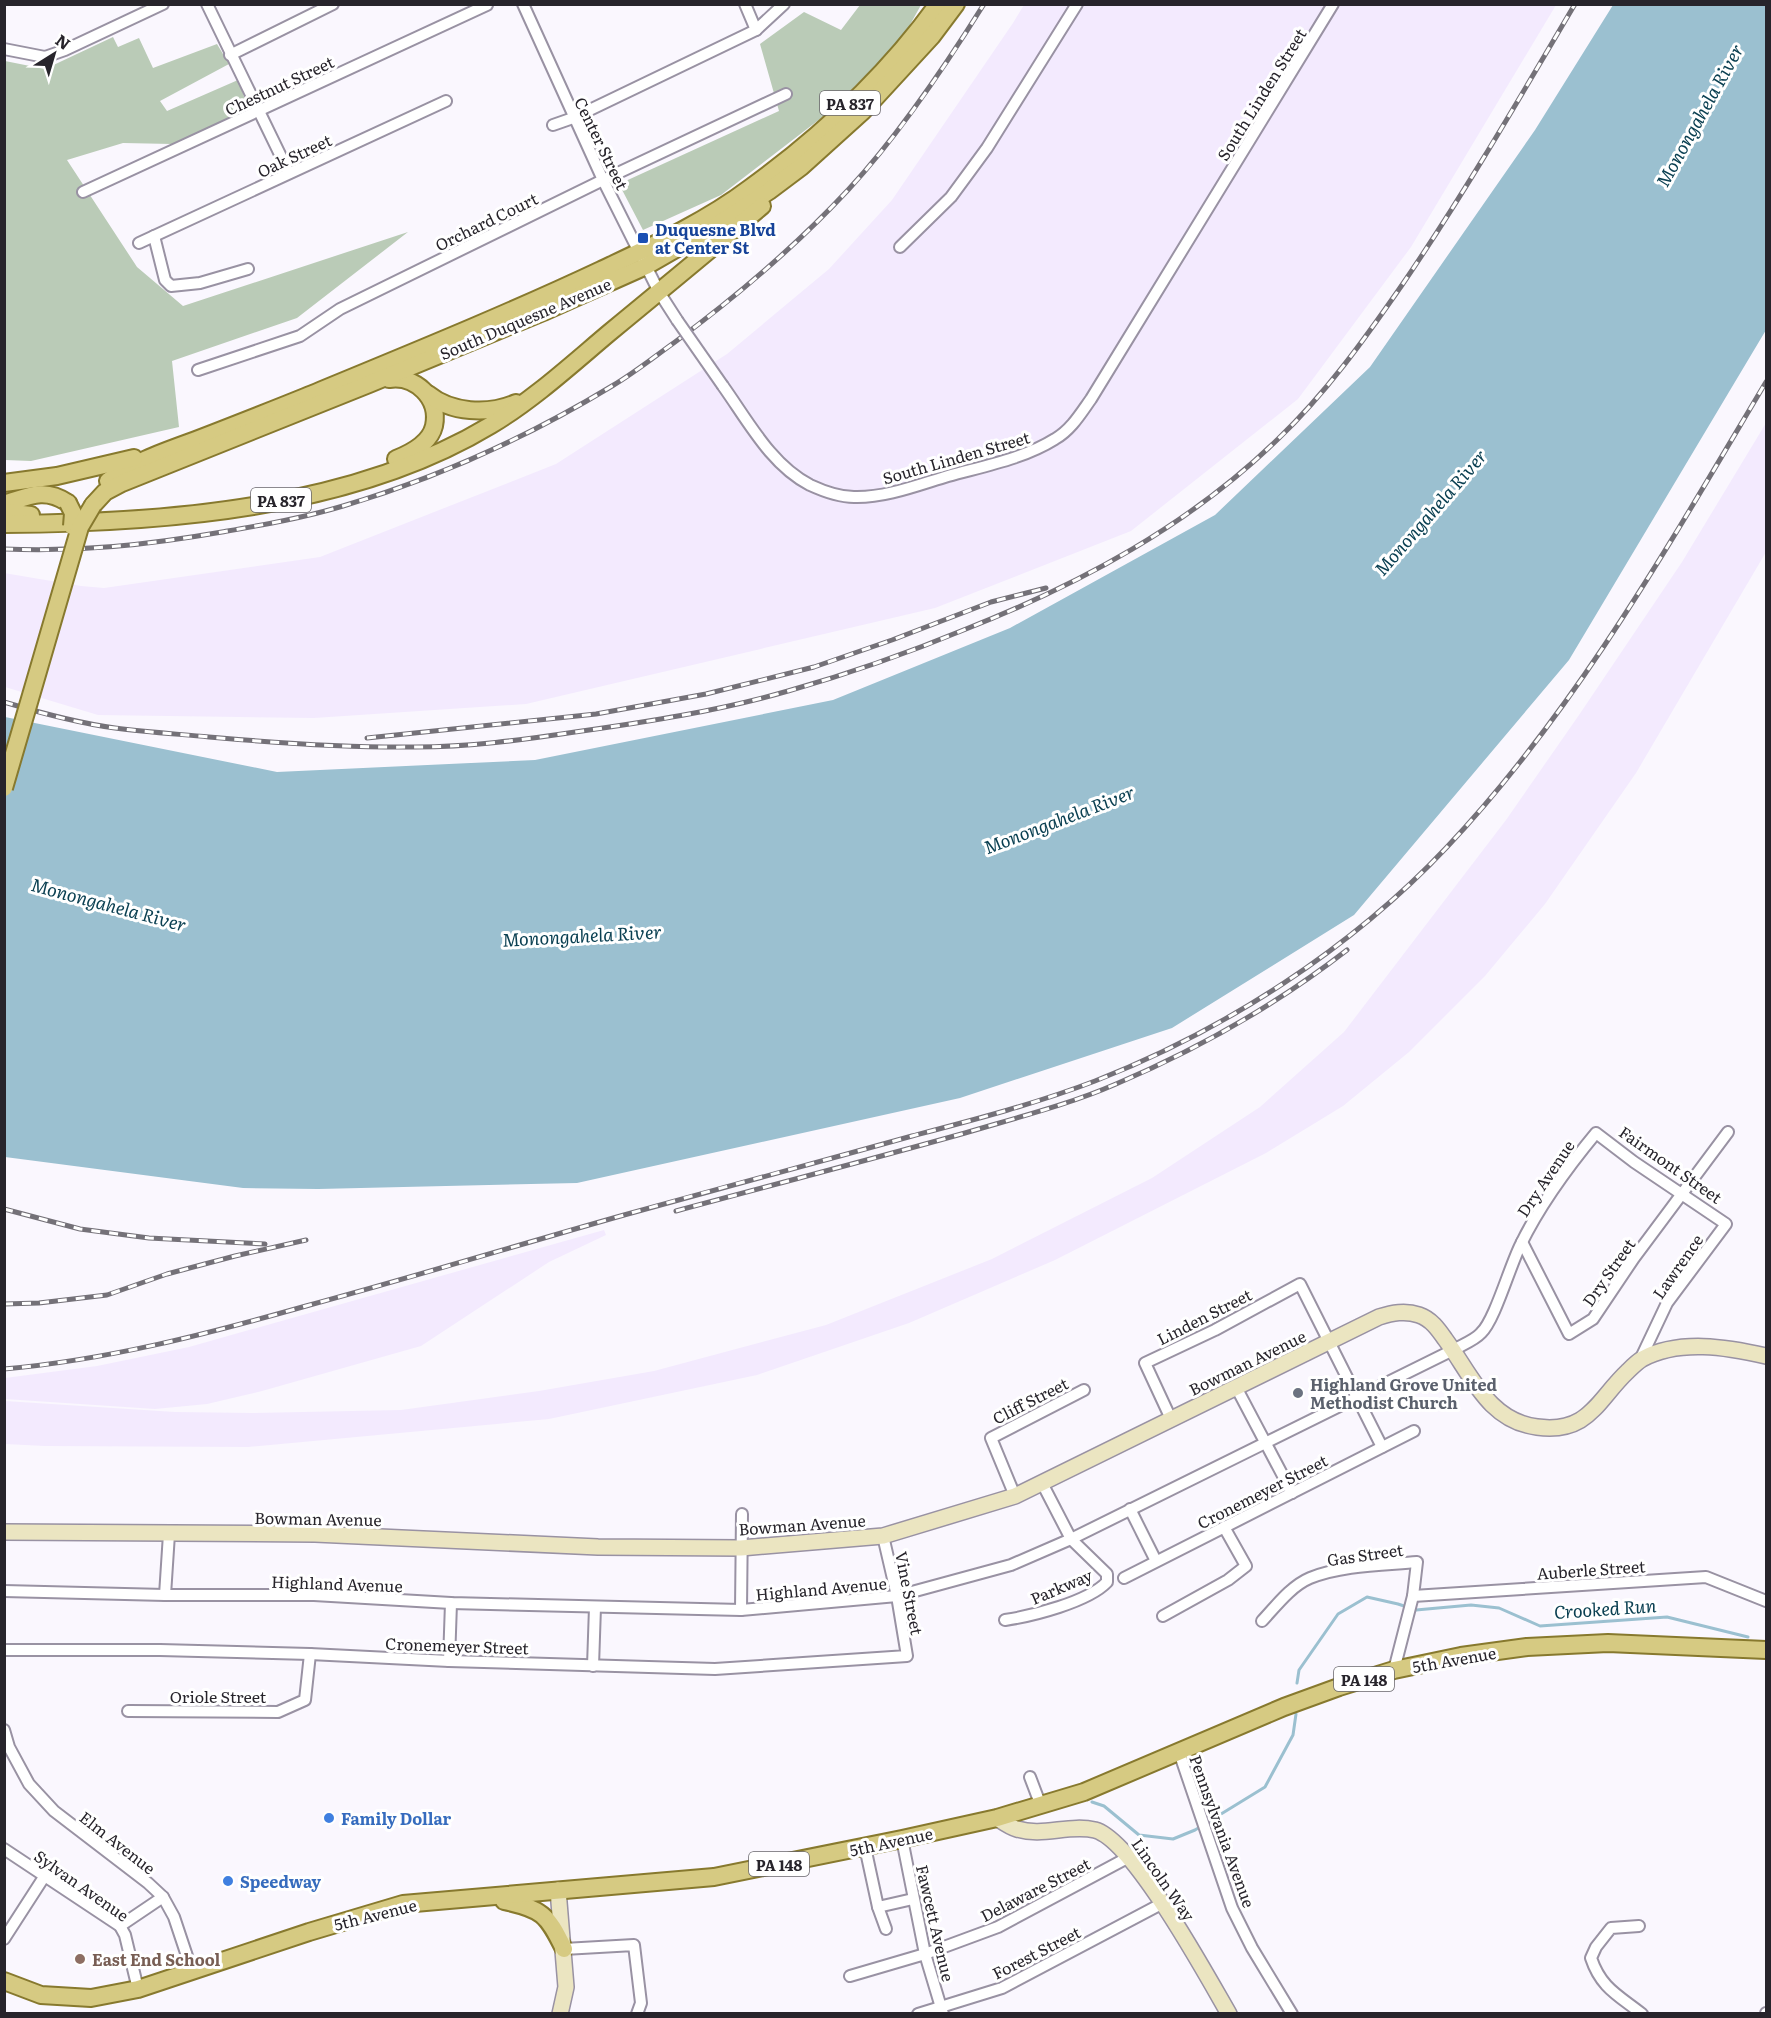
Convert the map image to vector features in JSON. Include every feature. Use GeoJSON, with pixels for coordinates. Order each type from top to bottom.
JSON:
{"type":"FeatureCollection","features":[{"type":"Feature","properties":{"kind":"main road","name":"South Duquesne Avenue"},"geometry":{"type":"LineString","coordinates":[[82,503],[122,483],[543,312],[643,259],[749,189],[815,135],[865,89],[911,40],[938,4]]}},
{"type":"Feature","properties":{"kind":"main road","name":"South Duquesne Avenue"},"geometry":{"type":"LineString","coordinates":[[170,450],[643,259],[714,227],[801,167],[863,111],[912,58],[956,4]]}},
{"type":"Feature","properties":{"kind":"main road","name":"PA 837"},"geometry":{"type":"LineString","coordinates":[[4,524],[148,519],[248,506],[330,490],[404,467],[450,446],[491,425],[536,395],[800,175],[863,111]]}},
{"type":"Feature","properties":{"kind":"main road"},"geometry":{"type":"LineString","coordinates":[[376,381],[399,377],[410,380],[438,402],[456,409],[504,408],[536,395]]}},
{"type":"Feature","properties":{"kind":"main road"},"geometry":{"type":"LineString","coordinates":[[4,512],[38,516],[155,511],[237,500],[333,480],[390,462],[412,452],[425,441],[434,426],[434,409],[428,394]]}},
{"type":"Feature","properties":{"kind":"main road","name":"PA 837"},"geometry":{"type":"LineString","coordinates":[[4,483],[57,476],[170,450]]}},
{"type":"Feature","properties":{"kind":"main road"},"geometry":{"type":"LineString","coordinates":[[4,759],[72,526],[82,503],[115,476],[170,450]]}},
{"type":"Feature","properties":{"kind":"main road"},"geometry":{"type":"LineString","coordinates":[[12,502],[49,493],[82,503]]}},
{"type":"Feature","properties":{"kind":"main road"},"geometry":{"type":"LineString","coordinates":[[4,788],[80,527],[82,503]]}},
{"type":"Feature","properties":{"kind":"main road","name":"Bowman Avenue"},"geometry":{"type":"LineString","coordinates":[[4,1532],[315,1534],[598,1547],[741,1548],[883,1536],[1015,1496],[1379,1317],[1402,1312],[1426,1318],[1434,1324],[1454,1350],[1485,1398],[1516,1421],[1539,1427],[1562,1426],[1581,1420],[1598,1406],[1622,1377],[1640,1360]]}},
{"type":"Feature","properties":{"kind":"main road"},"geometry":{"type":"LineString","coordinates":[[1640,1360],[1674,1349],[1700,1347],[1731,1348],[1767,1356]]}},
{"type":"Feature","properties":{"kind":"main road","name":"5th Avenue"},"geometry":{"type":"LineString","coordinates":[[4,1981],[41,1995],[91,1998],[138,1989],[309,1932],[403,1904],[714,1877],[865,1848],[1041,1806],[1084,1792],[1295,1703],[1339,1687],[1394,1670],[1461,1656],[1559,1644],[1628,1644],[1767,1650]]}},
{"type":"Feature","properties":{"kind":"main road","name":"Lincoln Way"},"geometry":{"type":"LineString","coordinates":[[997,1818],[1017,1829],[1039,1832],[1072,1828],[1096,1830],[1116,1841],[1163,1904],[1229,2013]]}},
{"type":"Feature","properties":{"kind":"main road"},"geometry":{"type":"LineString","coordinates":[[558,1890],[566,1987],[560,2013]]}},
{"type":"Feature","properties":{"kind":"main road"},"geometry":{"type":"LineString","coordinates":[[485,1897],[528,1906],[542,1913],[553,1926],[564,1949]]}},
{"type":"Feature","properties":{"kind":"main road"},"geometry":{"type":"LineString","coordinates":[[4,1989],[41,1995]]}},
{"type":"Feature","properties":{"kind":"street"},"geometry":{"type":"LineString","coordinates":[[4,49],[45,57],[65,50],[163,4]]}},
{"type":"Feature","properties":{"kind":"street"},"geometry":{"type":"LineString","coordinates":[[207,4],[289,173]]}},
{"type":"Feature","properties":{"kind":"street"},"geometry":{"type":"LineString","coordinates":[[230,55],[333,4]]}},
{"type":"Feature","properties":{"kind":"street","name":"Center Street"},"geometry":{"type":"LineString","coordinates":[[523,4],[573,118],[659,292]]}},
{"type":"Feature","properties":{"kind":"street"},"geometry":{"type":"LineString","coordinates":[[745,4],[756,30]]}},
{"type":"Feature","properties":{"kind":"street"},"geometry":{"type":"LineString","coordinates":[[553,125],[573,118],[756,30],[784,4]]}},
{"type":"Feature","properties":{"kind":"street"},"geometry":{"type":"LineString","coordinates":[[900,247],[951,197],[987,148],[1077,4]]}},
{"type":"Feature","properties":{"kind":"street","name":"South Linden Street"},"geometry":{"type":"LineString","coordinates":[[659,292],[768,450],[785,467],[809,484],[831,493],[853,497],[877,495],[1029,453],[1058,438],[1075,422],[1091,399],[1333,4]]}},
{"type":"Feature","properties":{"kind":"street","name":"Chestnut Street"},"geometry":{"type":"LineString","coordinates":[[83,192],[487,5]]}},
{"type":"Feature","properties":{"kind":"street","name":"Orchard Court"},"geometry":{"type":"LineString","coordinates":[[198,370],[300,336],[340,309],[603,180],[786,94]]}},
{"type":"Feature","properties":{"kind":"street","name":"Oak Street"},"geometry":{"type":"LineString","coordinates":[[139,243],[446,101]]}},
{"type":"Feature","properties":{"kind":"street"},"geometry":{"type":"LineString","coordinates":[[154,236],[165,280],[171,286],[200,283],[248,269]]}},
{"type":"Feature","properties":{"kind":"street"},"geometry":{"type":"LineString","coordinates":[[1682,1193],[1728,1132]]}},
{"type":"Feature","properties":{"kind":"street","name":"Fairmont Street"},"geometry":{"type":"LineString","coordinates":[[1596,1133],[1725,1224]]}},
{"type":"Feature","properties":{"kind":"street","name":"Dry Avenue"},"geometry":{"type":"LineString","coordinates":[[1522,1242],[1539,1209],[1562,1175],[1596,1133]]}},
{"type":"Feature","properties":{"kind":"street","name":"Dry Street"},"geometry":{"type":"LineString","coordinates":[[1522,1242],[1569,1334],[1593,1319],[1682,1193]]}},
{"type":"Feature","properties":{"kind":"street","name":"Lawrence"},"geometry":{"type":"LineString","coordinates":[[1640,1360],[1667,1304],[1725,1224]]}},
{"type":"Feature","properties":{"kind":"street","name":"Highland Avenue"},"geometry":{"type":"LineString","coordinates":[[4,1591],[165,1595],[314,1595],[452,1603],[741,1610],[897,1596],[1011,1565],[1071,1539],[1454,1350],[1482,1333],[1522,1242]]}},
{"type":"Feature","properties":{"kind":"street","name":"Linden Street"},"geometry":{"type":"LineString","coordinates":[[1171,1419],[1144,1363],[1215,1330],[1300,1284],[1328,1342]]}},
{"type":"Feature","properties":{"kind":"street"},"geometry":{"type":"LineString","coordinates":[[1328,1342],[1382,1447]]}},
{"type":"Feature","properties":{"kind":"street"},"geometry":{"type":"LineString","coordinates":[[1236,1387],[1292,1492]]}},
{"type":"Feature","properties":{"kind":"street","name":"Cliff Street"},"geometry":{"type":"LineString","coordinates":[[1015,1496],[991,1438],[1084,1390]]}},
{"type":"Feature","properties":{"kind":"street","name":"Cronemeyer Street"},"geometry":{"type":"LineString","coordinates":[[1124,1578],[1414,1431]]}},
{"type":"Feature","properties":{"kind":"street"},"geometry":{"type":"LineString","coordinates":[[1042,1483],[1071,1539]]}},
{"type":"Feature","properties":{"kind":"street"},"geometry":{"type":"LineString","coordinates":[[1130,1509],[1156,1561]]}},
{"type":"Feature","properties":{"kind":"street"},"geometry":{"type":"LineString","coordinates":[[741,1610],[742,1514]]}},
{"type":"Feature","properties":{"kind":"street"},"geometry":{"type":"LineString","coordinates":[[1163,1616],[1228,1580],[1246,1566],[1224,1527]]}},
{"type":"Feature","properties":{"kind":"street"},"geometry":{"type":"LineString","coordinates":[[165,1595],[169,1534]]}},
{"type":"Feature","properties":{"kind":"street","name":"Vine Street"},"geometry":{"type":"LineString","coordinates":[[883,1536],[897,1596],[907,1656]]}},
{"type":"Feature","properties":{"kind":"street","name":"Parkway"},"geometry":{"type":"LineString","coordinates":[[1005,1620],[1035,1615],[1091,1593],[1107,1582],[1107,1574],[1071,1539]]}},
{"type":"Feature","properties":{"kind":"street","name":"Gas Street"},"geometry":{"type":"LineString","coordinates":[[1262,1621],[1292,1589],[1310,1578],[1354,1567],[1417,1562],[1412,1598]]}},
{"type":"Feature","properties":{"kind":"street","name":"Auberle Street"},"geometry":{"type":"LineString","coordinates":[[1412,1598],[1706,1577],[1767,1601]]}},
{"type":"Feature","properties":{"kind":"street"},"geometry":{"type":"LineString","coordinates":[[1394,1670],[1412,1598]]}},
{"type":"Feature","properties":{"kind":"street"},"geometry":{"type":"LineString","coordinates":[[449,1661],[452,1603]]}},
{"type":"Feature","properties":{"kind":"street"},"geometry":{"type":"LineString","coordinates":[[593,1666],[595,1607]]}},
{"type":"Feature","properties":{"kind":"street","name":"Cronemeyer Street"},"geometry":{"type":"LineString","coordinates":[[4,1650],[310,1654],[449,1661],[715,1669],[907,1656]]}},
{"type":"Feature","properties":{"kind":"street","name":"Oriole Street"},"geometry":{"type":"LineString","coordinates":[[128,1711],[278,1712],[305,1700],[310,1654]]}},
{"type":"Feature","properties":{"kind":"street","name":"Elm Avenue"},"geometry":{"type":"LineString","coordinates":[[4,1730],[9,1747],[29,1784],[54,1811],[163,1897],[174,1917],[192,1971]]}},
{"type":"Feature","properties":{"kind":"street","name":"Pennsylvania Avenue"},"geometry":{"type":"LineString","coordinates":[[1179,1752],[1232,1908],[1252,1948],[1292,2013]]}},
{"type":"Feature","properties":{"kind":"street"},"geometry":{"type":"LineString","coordinates":[[1030,1777],[1041,1806]]}},
{"type":"Feature","properties":{"kind":"street","name":"Fawcett Avenue"},"geometry":{"type":"LineString","coordinates":[[902,1839],[925,1954],[942,2009]]}},
{"type":"Feature","properties":{"kind":"street"},"geometry":{"type":"LineString","coordinates":[[865,1848],[878,1907],[886,1929]]}},
{"type":"Feature","properties":{"kind":"street","name":"Sylvan Avenue"},"geometry":{"type":"LineString","coordinates":[[4,1849],[120,1926],[125,1935],[138,1989]]}},
{"type":"Feature","properties":{"kind":"street","name":"Delaware Street"},"geometry":{"type":"LineString","coordinates":[[850,1976],[925,1954],[998,1927],[1129,1857]]}},
{"type":"Feature","properties":{"kind":"street"},"geometry":{"type":"LineString","coordinates":[[4,1939],[44,1877]]}},
{"type":"Feature","properties":{"kind":"street"},"geometry":{"type":"LineString","coordinates":[[120,1926],[163,1897]]}},
{"type":"Feature","properties":{"kind":"street"},"geometry":{"type":"LineString","coordinates":[[878,1907],[913,1899]]}},
{"type":"Feature","properties":{"kind":"street","name":"Forest Street"},"geometry":{"type":"LineString","coordinates":[[918,2013],[942,2009],[1002,1988],[1163,1904]]}},
{"type":"Feature","properties":{"kind":"street"},"geometry":{"type":"LineString","coordinates":[[1639,1926],[1611,1928],[1596,1947],[1591,1958],[1597,1975],[1608,1988],[1642,2013]]}},
{"type":"Feature","properties":{"kind":"street"},"geometry":{"type":"LineString","coordinates":[[564,1949],[634,1946],[641,2003],[637,2013]]}},
{"type":"Feature","properties":{"kind":"shaded area"},"geometry":{"type":"Polygon","coordinates":[[[1024,5],[1556,5],[1411,247],[1298,399],[1131,531],[935,608],[526,704],[314,718],[98,715],[5,687],[4,573],[104,588],[320,557],[556,464],[727,354],[829,269],[892,200],[1024,5]]]}},
{"type":"Feature","properties":{"kind":"shaded area"},"geometry":{"type":"Polygon","coordinates":[[[1766,423],[1766,552],[1636,773],[1545,904],[1485,976],[1409,1052],[1343,1106],[1266,1153],[1055,1260],[909,1323],[757,1375],[549,1419],[248,1447],[5,1444],[5,1401],[175,1412],[401,1410],[539,1391],[654,1371],[826,1325],[992,1259],[1152,1178],[1260,1107],[1344,1032],[1506,820],[1579,715],[1682,562],[1766,423]]]}},
{"type":"Feature","properties":{"kind":"shaded area"},"geometry":{"type":"Polygon","coordinates":[[[604,1230],[606,1235],[549,1262],[421,1346],[262,1391],[207,1404],[155,1409],[5,1399],[5,1378],[97,1366],[189,1347],[604,1230]]]}},
{"type":"Feature","properties":{"kind":"green space"},"geometry":{"type":"Polygon","coordinates":[[[860,5],[921,5],[902,39],[829,112],[721,195],[643,230],[619,184],[779,111],[760,44],[804,12],[841,30],[860,5]]]}},
{"type":"Feature","properties":{"kind":"green space"},"geometry":{"type":"Polygon","coordinates":[[[113,37],[118,47],[139,38],[153,68],[217,44],[229,64],[160,101],[167,111],[238,80],[249,110],[172,144],[123,143],[67,160],[137,267],[183,306],[408,232],[297,318],[172,361],[179,427],[31,461],[5,460],[5,61],[45,69],[113,37]]]}},
{"type":"Feature","properties":{"kind":"water","name":"Monongahela River"},"geometry":{"type":"Polygon","coordinates":[[[1613,5],[1766,5],[1766,330],[1569,660],[1354,915],[1172,1028],[960,1098],[577,1183],[318,1189],[243,1188],[5,1157],[5,717],[277,772],[535,760],[833,700],[1010,628],[1215,515],[1370,367],[1535,130],[1613,5]]]}},
{"type":"Feature","properties":{"kind":"waterway","name":"Crooked Run"},"geometry":{"type":"LineString","coordinates":[[1297,1683],[1299,1670],[1338,1614],[1367,1597],[1416,1610],[1471,1605],[1499,1608],[1540,1626],[1667,1617],[1748,1637]]}},
{"type":"Feature","properties":{"kind":"waterway","name":"Crooked Run"},"geometry":{"type":"LineString","coordinates":[[1092,1802],[1104,1806],[1139,1835],[1173,1839],[1195,1830],[1265,1787],[1293,1735],[1296,1714]]}},
{"type":"Feature","properties":{"kind":"railway"},"geometry":{"type":"LineString","coordinates":[[4,549],[87,548],[167,541],[313,514],[413,483],[481,455],[580,405],[628,376],[698,325],[765,270],[828,211],[867,169],[903,124],[984,4]]}},
{"type":"Feature","properties":{"kind":"railway"},"geometry":{"type":"LineString","coordinates":[[4,702],[87,723],[162,733],[338,746],[436,747],[476,744],[535,738],[655,720],[762,698],[878,663],[1009,611],[1092,572],[1171,525],[1244,470],[1296,421],[1344,365],[1425,251],[1575,4]]}},
{"type":"Feature","properties":{"kind":"railway"},"geometry":{"type":"LineString","coordinates":[[4,1369],[119,1352],[232,1326],[1004,1111],[1095,1081],[1191,1037],[1238,1011],[1284,983],[1370,919],[1447,847],[1494,794],[1538,739],[1619,624],[1766,382]]}},
{"type":"Feature","properties":{"kind":"railway"},"geometry":{"type":"LineString","coordinates":[[367,738],[596,714],[706,694],[814,667],[991,602],[1046,588]]}},
{"type":"Feature","properties":{"kind":"railway"},"geometry":{"type":"LineString","coordinates":[[676,1211],[965,1133],[1098,1092],[1177,1056],[1236,1024],[1292,989],[1347,950]]}},
{"type":"Feature","properties":{"kind":"railway"},"geometry":{"type":"LineString","coordinates":[[4,1209],[80,1229],[149,1238],[265,1244]]}},
{"type":"Feature","properties":{"kind":"railway"},"geometry":{"type":"LineString","coordinates":[[4,1304],[39,1303],[107,1295],[167,1274],[306,1240]]}},
{"type":"Feature","properties":{"kind":"place","name":"Duquesne Blvd at Center St"},"geometry":{"type":"Point","coordinates":[643,238]}},
{"type":"Feature","properties":{"kind":"place","name":"Highland Grove United Methodist Church"},"geometry":{"type":"Point","coordinates":[1298,1393]}},
{"type":"Feature","properties":{"kind":"place","name":"Family Dollar"},"geometry":{"type":"Point","coordinates":[329,1818]}},
{"type":"Feature","properties":{"kind":"place","name":"Speedway"},"geometry":{"type":"Point","coordinates":[228,1881]}},
{"type":"Feature","properties":{"kind":"place","name":"East End School"},"geometry":{"type":"Point","coordinates":[80,1959]}}]}
